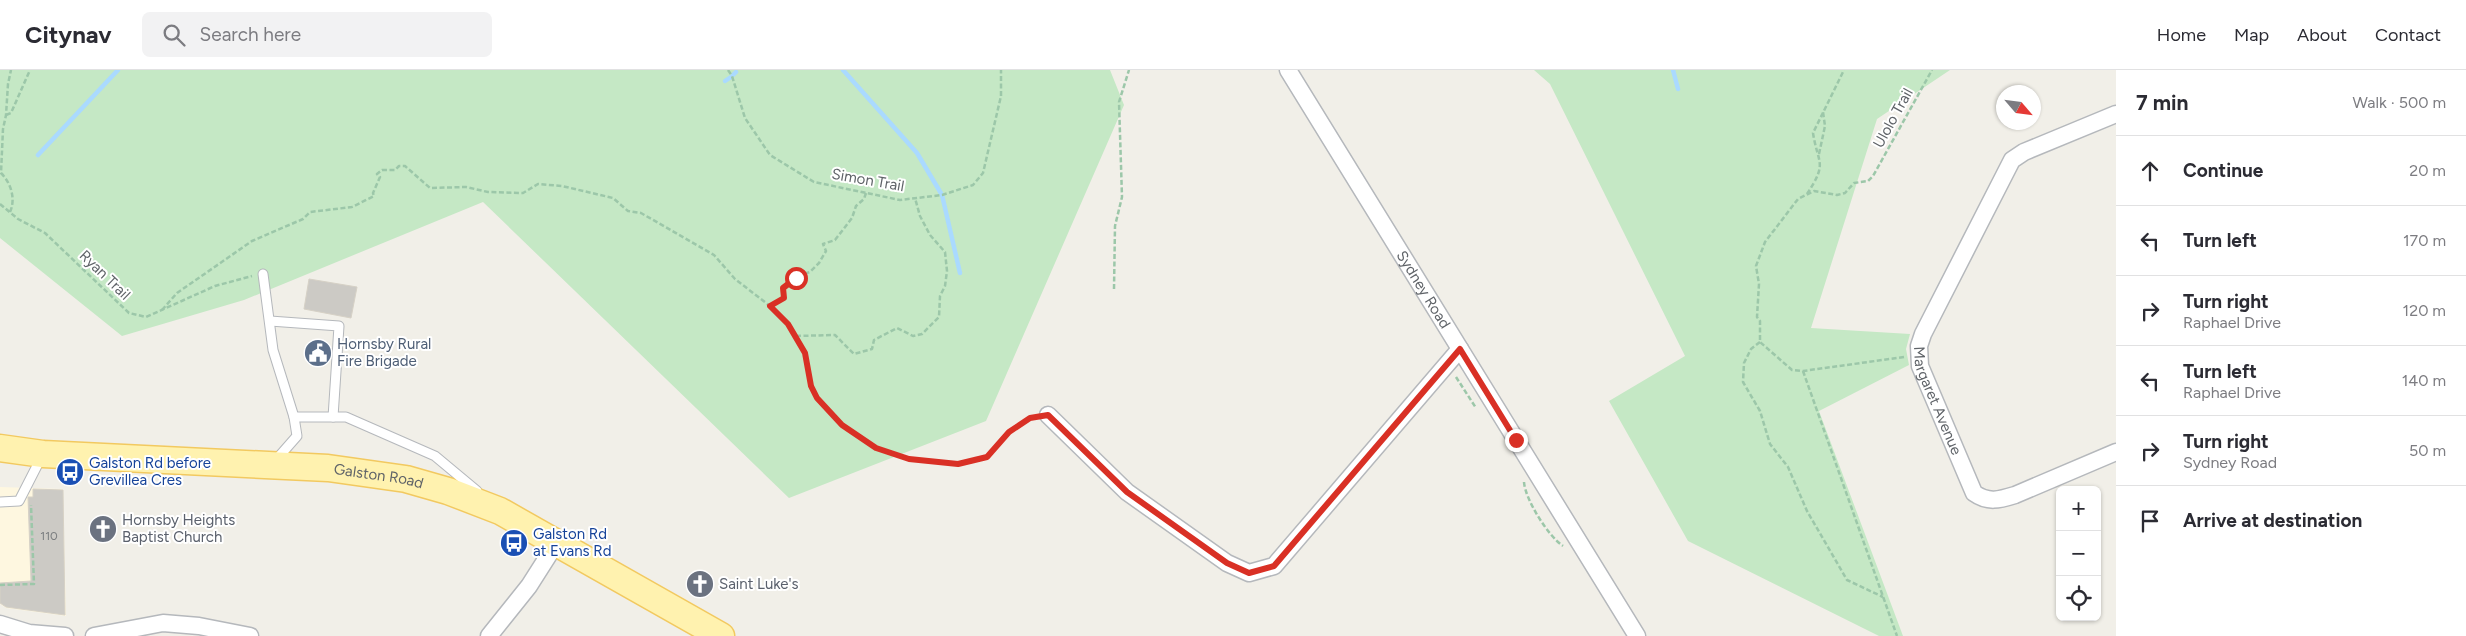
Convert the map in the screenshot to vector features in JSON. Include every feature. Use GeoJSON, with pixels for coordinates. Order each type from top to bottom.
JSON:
{"type":"FeatureCollection","features":[{"type":"Feature","properties":{"kind":"main road","name":"Galston Road"},"geometry":{"type":"LineString","coordinates":[[0,448],[43,454],[328,468],[406,479],[448,491],[500,511],[721,636]]}},
{"type":"Feature","properties":{"kind":"street","name":"Sydney Road"},"geometry":{"type":"LineString","coordinates":[[1288,70],[1637,636]]}},
{"type":"Feature","properties":{"kind":"street","name":"Margaret Avenue"},"geometry":{"type":"LineString","coordinates":[[2114,120],[2024,152],[2012,160],[1923,334],[1918,355],[1920,366],[1974,493],[1984,500],[1998,500],[2015,495],[2116,452]]}},
{"type":"Feature","properties":{"kind":"street"},"geometry":{"type":"LineString","coordinates":[[1048,415],[1127,492],[1227,563],[1249,573],[1274,566],[1460,349]]}},
{"type":"Feature","properties":{"kind":"street"},"geometry":{"type":"LineString","coordinates":[[489,636],[528,586],[557,542]]}},
{"type":"Feature","properties":{"kind":"street"},"geometry":{"type":"LineString","coordinates":[[94,636],[163,623],[199,626],[250,636]]}},
{"type":"Feature","properties":{"kind":"street"},"geometry":{"type":"LineString","coordinates":[[0,624],[29,633],[64,636]]}},
{"type":"Feature","properties":{"kind":"lane"},"geometry":{"type":"LineString","coordinates":[[263,274],[273,350],[294,417],[297,436],[272,465]]}},
{"type":"Feature","properties":{"kind":"lane"},"geometry":{"type":"LineString","coordinates":[[270,321],[339,326],[333,417]]}},
{"type":"Feature","properties":{"kind":"lane"},"geometry":{"type":"LineString","coordinates":[[294,417],[346,416],[435,456],[500,511]]}},
{"type":"Feature","properties":{"kind":"lane"},"geometry":{"type":"LineString","coordinates":[[0,502],[19,501],[43,454]]}},
{"type":"Feature","properties":{"kind":"path"},"geometry":{"type":"LineString","coordinates":[[10,212],[13,204],[9,181],[1,173],[2,129],[6,115],[11,70]]}},
{"type":"Feature","properties":{"kind":"path"},"geometry":{"type":"LineString","coordinates":[[6,115],[11,113],[19,100],[30,70]]}},
{"type":"Feature","properties":{"kind":"path","name":"Simon Trail"},"geometry":{"type":"LineString","coordinates":[[728,70],[732,76],[745,118],[770,155],[814,182],[900,200],[942,195],[973,185],[983,173],[1001,96],[1002,70]]}},
{"type":"Feature","properties":{"kind":"path"},"geometry":{"type":"LineString","coordinates":[[1114,288],[1114,226],[1122,197],[1119,102],[1129,70]]}},
{"type":"Feature","properties":{"kind":"path"},"geometry":{"type":"LineString","coordinates":[[1844,70],[1813,133],[1821,161],[1818,177],[1806,195],[1798,199],[1765,242],[1756,266],[1759,284],[1757,317],[1760,321],[1760,342],[1792,370],[1803,371],[1918,355]]}},
{"type":"Feature","properties":{"kind":"path","name":"Ulolo Trail"},"geometry":{"type":"LineString","coordinates":[[1806,195],[1814,192],[1836,195],[1845,192],[1854,183],[1868,181],[1873,176],[1932,70]]}},
{"type":"Feature","properties":{"kind":"path"},"geometry":{"type":"LineString","coordinates":[[1818,154],[1825,126],[1823,111]]}},
{"type":"Feature","properties":{"kind":"path"},"geometry":{"type":"LineString","coordinates":[[162,310],[177,293],[252,241],[303,219],[310,212],[337,210],[342,206],[352,207],[368,200],[374,196],[373,193],[380,176],[377,174],[382,170],[395,170],[399,166],[405,166],[430,188],[466,187],[488,192],[523,193],[538,184],[562,186],[613,198],[628,211],[641,213],[714,254],[735,279],[770,306],[788,324],[805,353],[811,386],[817,398],[849,430],[876,448],[900,456],[958,464],[987,457],[1009,432],[1030,418],[1048,415]]}},
{"type":"Feature","properties":{"kind":"path"},"geometry":{"type":"LineString","coordinates":[[770,306],[784,298],[783,288],[819,263],[826,251],[823,244],[835,240],[852,218],[856,206],[864,199],[866,193]]}},
{"type":"Feature","properties":{"kind":"path"},"geometry":{"type":"LineString","coordinates":[[795,336],[834,335],[854,354],[872,349],[874,340],[892,333],[898,328],[913,336],[922,334],[939,317],[940,296],[945,286],[947,272],[945,252],[930,236],[920,216],[915,198]]}},
{"type":"Feature","properties":{"kind":"path","name":"Ryan Trail"},"geometry":{"type":"LineString","coordinates":[[0,204],[45,233],[129,313],[146,317],[215,286],[263,274]]}},
{"type":"Feature","properties":{"kind":"path"},"geometry":{"type":"LineString","coordinates":[[1760,342],[1751,349],[1744,363],[1743,382],[1760,411],[1770,444],[1788,467],[1807,511],[1848,580],[1883,597]]}},
{"type":"Feature","properties":{"kind":"path"},"geometry":{"type":"LineString","coordinates":[[1803,371],[1897,636]]}},
{"type":"Feature","properties":{"kind":"path"},"geometry":{"type":"LineString","coordinates":[[0,585],[34,584],[31,495]]}},
{"type":"Feature","properties":{"kind":"shaded area"},"geometry":{"type":"Polygon","coordinates":[[[0,487],[63,489],[66,616],[6,608],[0,604],[0,487]]]}},
{"type":"Feature","properties":{"kind":"green space"},"geometry":{"type":"Polygon","coordinates":[[[0,70],[1110,70],[1124,105],[986,421],[789,498],[483,202],[244,300],[122,336],[0,238],[0,70]]]}},
{"type":"Feature","properties":{"kind":"green space"},"geometry":{"type":"Polygon","coordinates":[[[1534,70],[1950,70],[1877,119],[1811,328],[1910,334],[1906,349],[1909,365],[1819,411],[1903,636],[1879,636],[1688,541],[1609,401],[1685,356],[1550,84],[1534,70]]]}},
{"type":"Feature","properties":{"kind":"building"},"geometry":{"type":"Polygon","coordinates":[[[309,279],[357,287],[351,318],[304,309],[309,279]]]}},
{"type":"Feature","properties":{"kind":"building"},"geometry":{"type":"Polygon","coordinates":[[[33,489],[63,490],[65,615],[6,607],[0,603],[0,583],[31,581],[28,497],[33,497],[33,489]]]}},
{"type":"Feature","properties":{"kind":"waterway"},"geometry":{"type":"LineString","coordinates":[[38,155],[118,70]]}},
{"type":"Feature","properties":{"kind":"waterway"},"geometry":{"type":"LineString","coordinates":[[843,70],[917,153],[942,195],[960,273]]}},
{"type":"Feature","properties":{"kind":"waterway"},"geometry":{"type":"LineString","coordinates":[[1673,70],[1678,89]]}},
{"type":"Feature","properties":{"kind":"waterway"},"geometry":{"type":"LineString","coordinates":[[733,75],[736,72]]}},
{"type":"Feature","properties":{"kind":"waterway"},"geometry":{"type":"LineString","coordinates":[[725,81],[731,77]]}},
{"type":"Feature","properties":{"kind":"place","name":"Hornsby Rural Fire Brigade"},"geometry":{"type":"Point","coordinates":[318,353]}},
{"type":"Feature","properties":{"kind":"place","name":"Galston Rd before Grevillea Cres"},"geometry":{"type":"Point","coordinates":[70,472]}},
{"type":"Feature","properties":{"kind":"place","name":"Hornsby Heights Baptist Church"},"geometry":{"type":"Point","coordinates":[103,529]}},
{"type":"Feature","properties":{"kind":"place","name":"Galston Rd at Evans Rd"},"geometry":{"type":"Point","coordinates":[514,543]}},
{"type":"Feature","properties":{"kind":"place","name":"Saint Luke's"},"geometry":{"type":"Point","coordinates":[700,584]}},
{"type":"Feature","properties":{"kind":"route"},"geometry":{"type":"LineString","coordinates":[[796,278],[783,288],[784,298],[770,306],[788,324],[805,353],[811,386],[817,398],[822,401],[842,425],[876,448],[909,459],[958,464],[987,457],[1009,432],[1026,423],[1030,418],[1048,415],[1127,492],[1227,563],[1249,573],[1274,566],[1460,349],[1516,440]]}}]}
